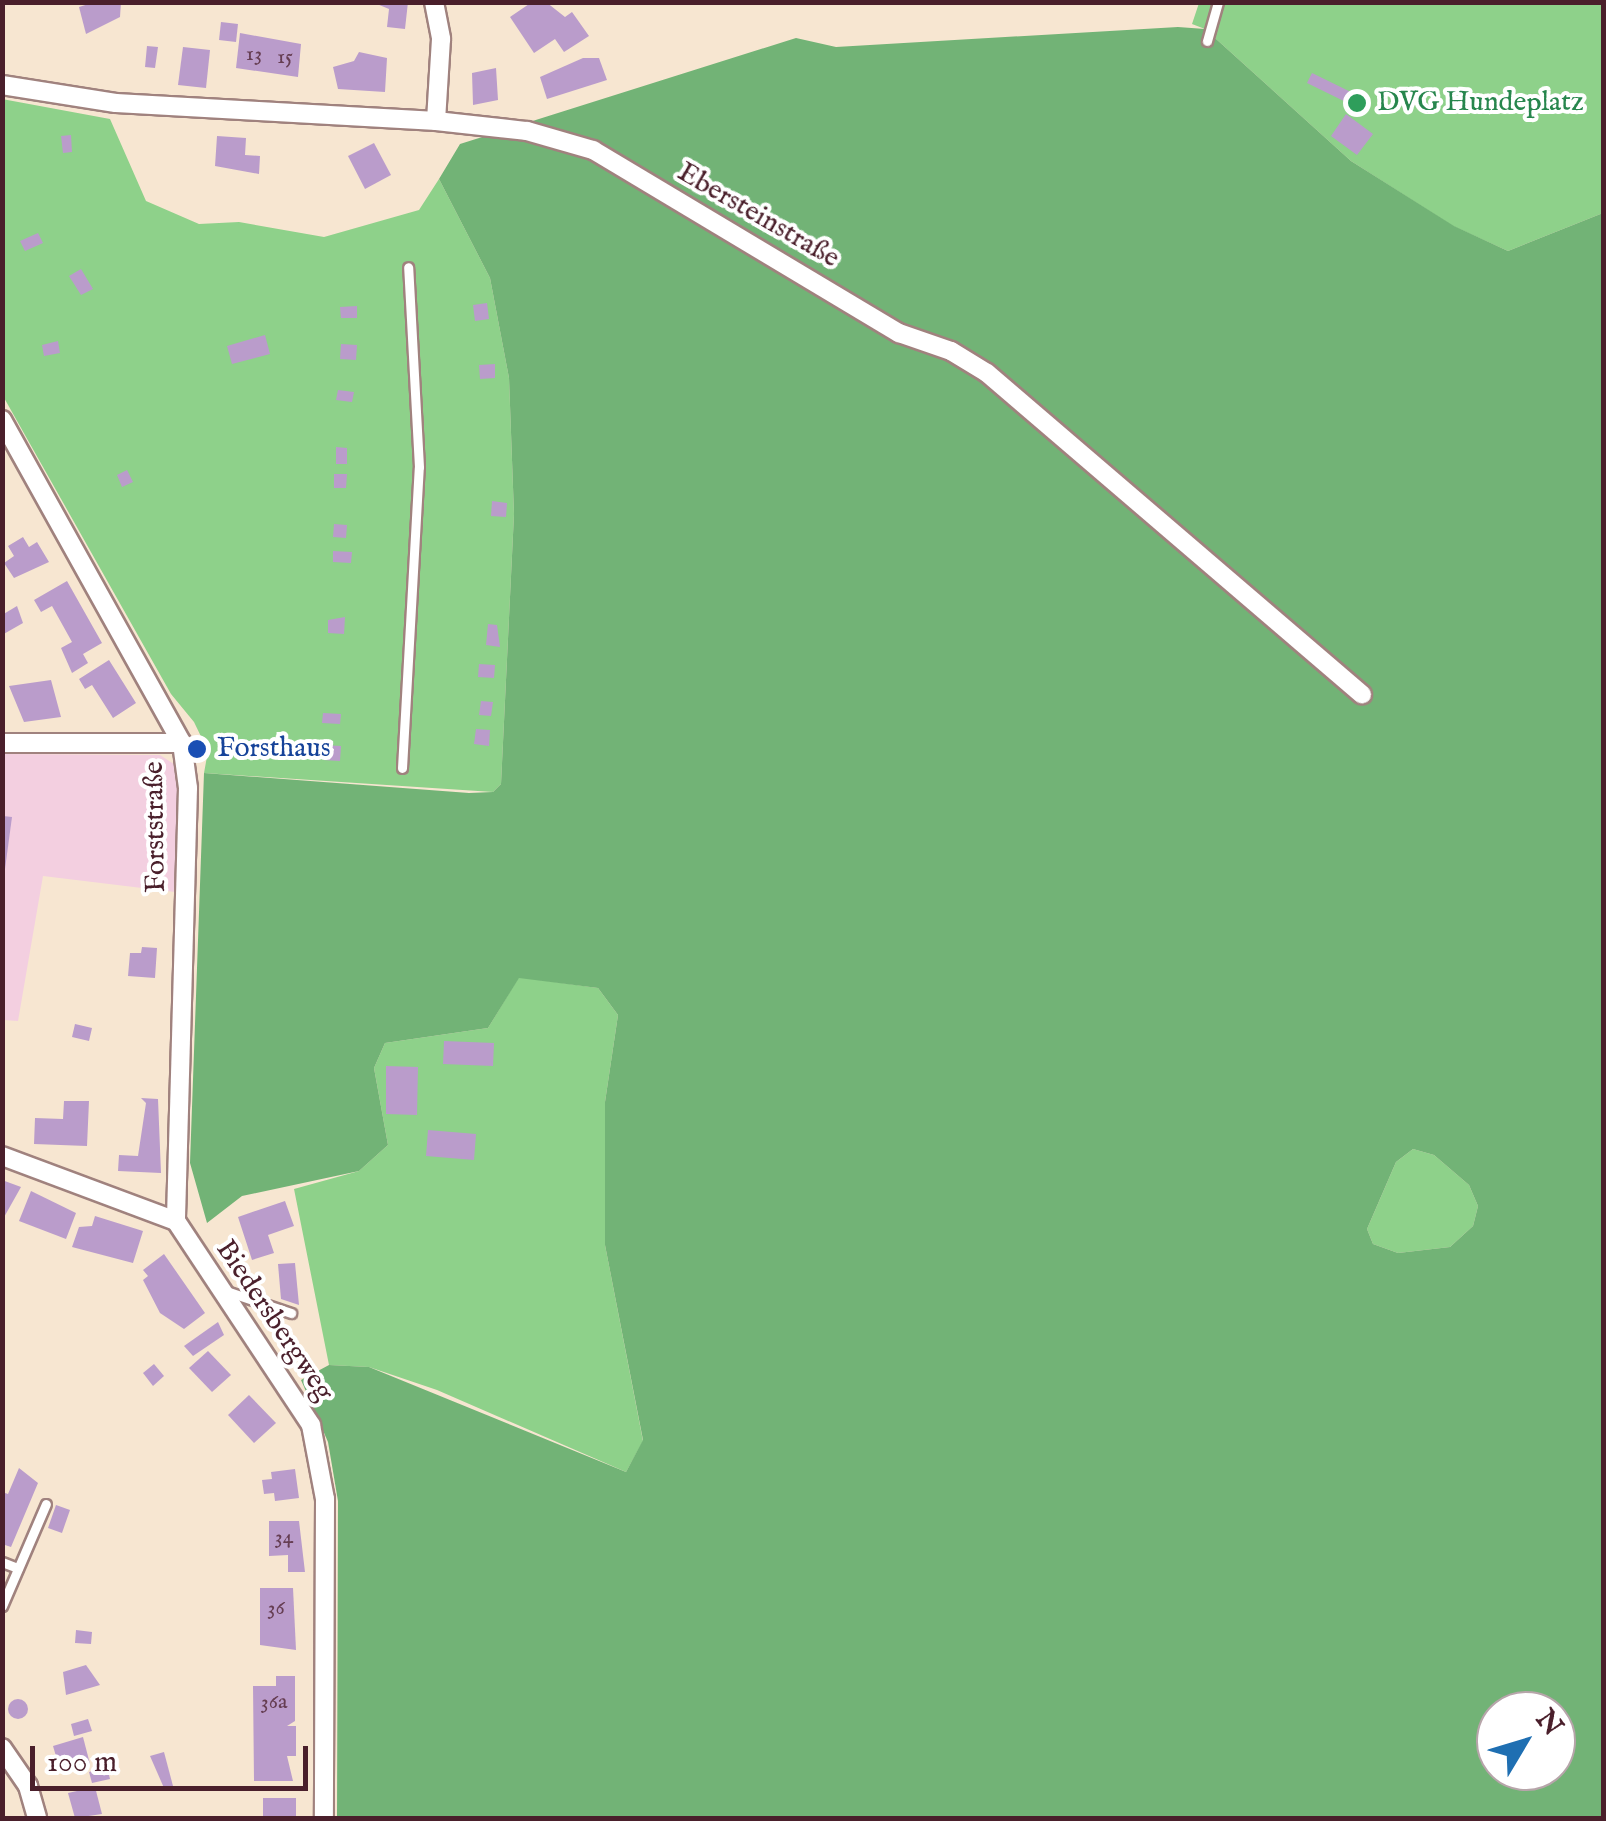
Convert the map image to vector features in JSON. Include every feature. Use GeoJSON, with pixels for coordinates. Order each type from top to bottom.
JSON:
{"type":"FeatureCollection","features":[{"type":"Feature","properties":{"kind":"street"},"geometry":{"type":"LineString","coordinates":[[434,2],[442,40],[436,121]]}},
{"type":"Feature","properties":{"kind":"street","name":"Ebersteinstraße"},"geometry":{"type":"LineString","coordinates":[[2,85],[116,103],[436,121],[526,131],[593,150],[899,333],[987,373],[1362,694]]}},
{"type":"Feature","properties":{"kind":"street","name":"Forststraße"},"geometry":{"type":"LineString","coordinates":[[2,420],[182,742],[188,788],[176,1221]]}},
{"type":"Feature","properties":{"kind":"street"},"geometry":{"type":"LineString","coordinates":[[2,743],[182,742]]}},
{"type":"Feature","properties":{"kind":"street"},"geometry":{"type":"LineString","coordinates":[[2,1156],[176,1221]]}},
{"type":"Feature","properties":{"kind":"street","name":"Biedersbergweg"},"geometry":{"type":"LineString","coordinates":[[176,1221],[298,1400],[321,1456],[324,1818]]}},
{"type":"Feature","properties":{"kind":"street"},"geometry":{"type":"LineString","coordinates":[[2,1748],[28,1786],[37,1818]]}},
{"type":"Feature","properties":{"kind":"lane"},"geometry":{"type":"LineString","coordinates":[[1206,41],[1218,2]]}},
{"type":"Feature","properties":{"kind":"lane"},"geometry":{"type":"LineString","coordinates":[[402,768],[420,467],[408,267]]}},
{"type":"Feature","properties":{"kind":"lane"},"geometry":{"type":"LineString","coordinates":[[221,1290],[291,1313]]}},
{"type":"Feature","properties":{"kind":"lane"},"geometry":{"type":"LineString","coordinates":[[2,1606],[46,1504]]}},
{"type":"Feature","properties":{"kind":"lane"},"geometry":{"type":"LineString","coordinates":[[2,1562],[18,1568]]}},
{"type":"Feature","properties":{"kind":"shaded area"},"geometry":{"type":"Polygon","coordinates":[[[3,754],[160,755],[183,770],[175,892],[43,876],[18,1021],[3,1020],[3,754]]]}},
{"type":"Feature","properties":{"kind":"green space"},"geometry":{"type":"Polygon","coordinates":[[[1199,3],[1603,3],[1603,213],[1508,251],[1453,226],[1351,161],[1205,29],[1192,24],[1199,3]]]}},
{"type":"Feature","properties":{"kind":"green space"},"geometry":{"type":"Polygon","coordinates":[[[1178,27],[1205,29],[1351,161],[1454,226],[1508,251],[1603,213],[1603,1818],[337,1818],[338,1501],[328,1442],[301,1380],[329,1365],[369,1367],[626,1472],[643,1440],[605,1245],[605,1102],[618,1015],[598,988],[519,978],[488,1028],[385,1043],[374,1068],[388,1145],[359,1171],[242,1196],[207,1223],[190,1163],[204,773],[469,793],[493,792],[501,784],[514,514],[509,378],[490,278],[439,179],[460,144],[796,38],[836,47],[1178,27]],[[1413,1149],[1396,1162],[1367,1229],[1373,1244],[1398,1253],[1450,1247],[1473,1226],[1478,1206],[1469,1185],[1434,1155],[1413,1149]]]}},
{"type":"Feature","properties":{"kind":"green space"},"geometry":{"type":"Polygon","coordinates":[[[2,99],[110,119],[146,201],[199,224],[239,222],[324,237],[419,210],[439,179],[490,278],[509,378],[514,514],[501,784],[493,792],[204,773],[208,751],[194,722],[171,694],[3,396],[2,99]]]}},
{"type":"Feature","properties":{"kind":"green space"},"geometry":{"type":"Polygon","coordinates":[[[519,977],[598,988],[618,1015],[605,1102],[605,1245],[643,1441],[626,1472],[437,1390],[369,1367],[329,1365],[294,1189],[359,1171],[388,1145],[374,1068],[385,1043],[488,1028],[519,977]]]}},
{"type":"Feature","properties":{"kind":"green space"},"geometry":{"type":"Polygon","coordinates":[[[1413,1149],[1434,1155],[1469,1185],[1478,1206],[1473,1226],[1450,1247],[1398,1253],[1373,1244],[1367,1229],[1396,1162],[1413,1149]]]}},
{"type":"Feature","properties":{"kind":"building"},"geometry":{"type":"Polygon","coordinates":[[[95,2],[121,2],[120,17],[86,34],[79,7],[95,2]]]}},
{"type":"Feature","properties":{"kind":"building"},"geometry":{"type":"Polygon","coordinates":[[[372,2],[408,2],[405,29],[387,27],[389,9],[372,2]]]}},
{"type":"Feature","properties":{"kind":"building"},"geometry":{"type":"Polygon","coordinates":[[[532,2],[546,2],[565,17],[572,12],[589,36],[564,52],[555,39],[534,53],[510,17],[532,2]]]}},
{"type":"Feature","properties":{"kind":"building"},"geometry":{"type":"Polygon","coordinates":[[[221,22],[238,24],[236,42],[219,40],[221,22]]]}},
{"type":"Feature","properties":{"kind":"building"},"geometry":{"type":"Polygon","coordinates":[[[240,33],[301,44],[298,77],[236,68],[240,33]]]}},
{"type":"Feature","properties":{"kind":"building"},"geometry":{"type":"Polygon","coordinates":[[[147,46],[158,47],[155,68],[145,67],[147,46]]]}},
{"type":"Feature","properties":{"kind":"building"},"geometry":{"type":"Polygon","coordinates":[[[183,47],[210,50],[206,88],[178,85],[183,47]]]}},
{"type":"Feature","properties":{"kind":"building"},"geometry":{"type":"Polygon","coordinates":[[[359,52],[387,58],[385,92],[338,89],[333,67],[354,61],[359,52]]]}},
{"type":"Feature","properties":{"kind":"building"},"geometry":{"type":"Polygon","coordinates":[[[583,58],[599,58],[607,80],[547,99],[540,77],[583,58]]]}},
{"type":"Feature","properties":{"kind":"building"},"geometry":{"type":"Polygon","coordinates":[[[496,68],[498,100],[473,105],[472,73],[496,68]]]}},
{"type":"Feature","properties":{"kind":"building"},"geometry":{"type":"Polygon","coordinates":[[[1312,73],[1359,96],[1354,106],[1307,83],[1312,73]]]}},
{"type":"Feature","properties":{"kind":"building"},"geometry":{"type":"Polygon","coordinates":[[[1346,114],[1373,134],[1357,155],[1331,136],[1346,114]]]}},
{"type":"Feature","properties":{"kind":"building"},"geometry":{"type":"Polygon","coordinates":[[[71,135],[72,152],[63,153],[61,136],[71,135]]]}},
{"type":"Feature","properties":{"kind":"building"},"geometry":{"type":"Polygon","coordinates":[[[217,136],[246,138],[245,155],[260,156],[259,174],[215,166],[217,136]]]}},
{"type":"Feature","properties":{"kind":"building"},"geometry":{"type":"Polygon","coordinates":[[[374,143],[391,175],[365,189],[348,156],[374,143]]]}},
{"type":"Feature","properties":{"kind":"building"},"geometry":{"type":"Polygon","coordinates":[[[38,233],[43,243],[25,251],[20,241],[38,233]]]}},
{"type":"Feature","properties":{"kind":"building"},"geometry":{"type":"Polygon","coordinates":[[[81,269],[93,289],[81,295],[69,276],[81,269]]]}},
{"type":"Feature","properties":{"kind":"building"},"geometry":{"type":"Polygon","coordinates":[[[487,303],[489,319],[475,321],[473,305],[487,303]]]}},
{"type":"Feature","properties":{"kind":"building"},"geometry":{"type":"Polygon","coordinates":[[[357,306],[357,318],[341,318],[340,307],[357,306]]]}},
{"type":"Feature","properties":{"kind":"building"},"geometry":{"type":"Polygon","coordinates":[[[265,335],[270,354],[232,364],[227,346],[265,335]]]}},
{"type":"Feature","properties":{"kind":"building"},"geometry":{"type":"Polygon","coordinates":[[[58,341],[60,353],[44,356],[42,345],[58,341]]]}},
{"type":"Feature","properties":{"kind":"building"},"geometry":{"type":"Polygon","coordinates":[[[341,344],[357,345],[356,360],[340,359],[341,344]]]}},
{"type":"Feature","properties":{"kind":"building"},"geometry":{"type":"Polygon","coordinates":[[[495,364],[495,378],[480,379],[479,365],[495,364]]]}},
{"type":"Feature","properties":{"kind":"building"},"geometry":{"type":"Polygon","coordinates":[[[338,390],[354,392],[352,402],[336,400],[338,390]]]}},
{"type":"Feature","properties":{"kind":"building"},"geometry":{"type":"Polygon","coordinates":[[[336,447],[347,448],[347,464],[336,464],[336,447]]]}},
{"type":"Feature","properties":{"kind":"building"},"geometry":{"type":"Polygon","coordinates":[[[127,470],[133,482],[122,487],[117,475],[127,470]]]}},
{"type":"Feature","properties":{"kind":"building"},"geometry":{"type":"Polygon","coordinates":[[[334,474],[347,474],[346,488],[334,488],[334,474]]]}},
{"type":"Feature","properties":{"kind":"building"},"geometry":{"type":"Polygon","coordinates":[[[492,501],[507,503],[506,517],[491,516],[492,501]]]}},
{"type":"Feature","properties":{"kind":"building"},"geometry":{"type":"Polygon","coordinates":[[[334,524],[347,525],[346,538],[333,537],[334,524]]]}},
{"type":"Feature","properties":{"kind":"building"},"geometry":{"type":"Polygon","coordinates":[[[23,537],[29,547],[37,542],[49,562],[14,578],[4,563],[14,556],[8,546],[23,537]]]}},
{"type":"Feature","properties":{"kind":"building"},"geometry":{"type":"Polygon","coordinates":[[[333,551],[352,552],[351,563],[333,562],[333,551]]]}},
{"type":"Feature","properties":{"kind":"building"},"geometry":{"type":"Polygon","coordinates":[[[67,581],[102,643],[83,654],[88,663],[72,673],[61,648],[72,642],[52,606],[41,612],[34,600],[67,581]]]}},
{"type":"Feature","properties":{"kind":"building"},"geometry":{"type":"Polygon","coordinates":[[[17,606],[23,623],[2,635],[2,615],[17,606]]]}},
{"type":"Feature","properties":{"kind":"building"},"geometry":{"type":"Polygon","coordinates":[[[345,617],[344,634],[328,633],[328,620],[345,617]]]}},
{"type":"Feature","properties":{"kind":"building"},"geometry":{"type":"Polygon","coordinates":[[[488,624],[497,625],[500,647],[486,645],[488,624]]]}},
{"type":"Feature","properties":{"kind":"building"},"geometry":{"type":"Polygon","coordinates":[[[109,660],[136,703],[113,718],[92,685],[85,689],[79,679],[109,660]]]}},
{"type":"Feature","properties":{"kind":"building"},"geometry":{"type":"Polygon","coordinates":[[[479,664],[495,665],[494,678],[478,677],[479,664]]]}},
{"type":"Feature","properties":{"kind":"building"},"geometry":{"type":"Polygon","coordinates":[[[51,680],[61,717],[24,722],[9,686],[51,680]]]}},
{"type":"Feature","properties":{"kind":"building"},"geometry":{"type":"Polygon","coordinates":[[[481,701],[493,702],[491,716],[479,715],[481,701]]]}},
{"type":"Feature","properties":{"kind":"building"},"geometry":{"type":"Polygon","coordinates":[[[323,713],[341,714],[340,724],[322,723],[323,713]]]}},
{"type":"Feature","properties":{"kind":"building"},"geometry":{"type":"Polygon","coordinates":[[[476,729],[490,730],[489,746],[474,744],[476,729]]]}},
{"type":"Feature","properties":{"kind":"building"},"geometry":{"type":"Polygon","coordinates":[[[324,745],[341,746],[340,761],[323,760],[324,745]]]}},
{"type":"Feature","properties":{"kind":"building"},"geometry":{"type":"Polygon","coordinates":[[[3,816],[12,817],[5,869],[3,869],[3,816]]]}},
{"type":"Feature","properties":{"kind":"building"},"geometry":{"type":"Polygon","coordinates":[[[142,947],[157,948],[155,978],[128,976],[130,953],[141,953],[142,947]]]}},
{"type":"Feature","properties":{"kind":"building"},"geometry":{"type":"Polygon","coordinates":[[[75,1024],[92,1028],[89,1041],[72,1037],[75,1024]]]}},
{"type":"Feature","properties":{"kind":"building"},"geometry":{"type":"Polygon","coordinates":[[[444,1041],[494,1043],[493,1066],[443,1064],[444,1041]]]}},
{"type":"Feature","properties":{"kind":"building"},"geometry":{"type":"Polygon","coordinates":[[[386,1066],[418,1067],[417,1115],[386,1114],[386,1066]]]}},
{"type":"Feature","properties":{"kind":"building"},"geometry":{"type":"Polygon","coordinates":[[[141,1098],[158,1099],[161,1173],[118,1171],[119,1155],[138,1156],[146,1103],[141,1098]]]}},
{"type":"Feature","properties":{"kind":"building"},"geometry":{"type":"Polygon","coordinates":[[[64,1101],[89,1101],[87,1146],[34,1144],[35,1118],[63,1119],[64,1101]]]}},
{"type":"Feature","properties":{"kind":"building"},"geometry":{"type":"Polygon","coordinates":[[[428,1130],[476,1134],[474,1160],[426,1156],[428,1130]]]}},
{"type":"Feature","properties":{"kind":"building"},"geometry":{"type":"Polygon","coordinates":[[[2,1180],[21,1187],[3,1219],[2,1219],[2,1180]]]}},
{"type":"Feature","properties":{"kind":"building"},"geometry":{"type":"Polygon","coordinates":[[[31,1191],[76,1213],[66,1239],[19,1221],[31,1191]]]}},
{"type":"Feature","properties":{"kind":"building"},"geometry":{"type":"Polygon","coordinates":[[[285,1201],[294,1226],[268,1235],[274,1253],[252,1260],[238,1217],[285,1201]]]}},
{"type":"Feature","properties":{"kind":"building"},"geometry":{"type":"Polygon","coordinates":[[[95,1216],[143,1231],[133,1263],[72,1247],[79,1227],[92,1226],[95,1216]]]}},
{"type":"Feature","properties":{"kind":"building"},"geometry":{"type":"Polygon","coordinates":[[[164,1254],[205,1313],[184,1329],[160,1313],[143,1280],[148,1276],[143,1270],[164,1254]]]}},
{"type":"Feature","properties":{"kind":"building"},"geometry":{"type":"Polygon","coordinates":[[[295,1263],[299,1305],[281,1299],[278,1264],[295,1263]]]}},
{"type":"Feature","properties":{"kind":"building"},"geometry":{"type":"Polygon","coordinates":[[[218,1322],[224,1335],[193,1356],[184,1346],[218,1322]]]}},
{"type":"Feature","properties":{"kind":"building"},"geometry":{"type":"Polygon","coordinates":[[[208,1351],[231,1375],[212,1392],[189,1368],[208,1351]]]}},
{"type":"Feature","properties":{"kind":"building"},"geometry":{"type":"Polygon","coordinates":[[[154,1364],[164,1376],[153,1386],[143,1373],[154,1364]]]}},
{"type":"Feature","properties":{"kind":"building"},"geometry":{"type":"Polygon","coordinates":[[[249,1395],[276,1423],[254,1443],[228,1415],[249,1395]]]}},
{"type":"Feature","properties":{"kind":"building"},"geometry":{"type":"Polygon","coordinates":[[[19,1468],[38,1483],[11,1547],[2,1544],[2,1492],[8,1494],[19,1468]]]}},
{"type":"Feature","properties":{"kind":"building"},"geometry":{"type":"Polygon","coordinates":[[[295,1469],[299,1498],[275,1501],[274,1493],[264,1494],[262,1480],[272,1479],[271,1472],[295,1469]]]}},
{"type":"Feature","properties":{"kind":"building"},"geometry":{"type":"Polygon","coordinates":[[[56,1505],[70,1510],[62,1533],[48,1528],[56,1505]]]}},
{"type":"Feature","properties":{"kind":"building"},"geometry":{"type":"Polygon","coordinates":[[[269,1521],[299,1521],[305,1572],[288,1572],[288,1555],[269,1556],[269,1521]]]}},
{"type":"Feature","properties":{"kind":"building"},"geometry":{"type":"Polygon","coordinates":[[[260,1588],[293,1588],[296,1650],[260,1645],[260,1588]]]}},
{"type":"Feature","properties":{"kind":"building"},"geometry":{"type":"Polygon","coordinates":[[[76,1630],[92,1632],[91,1644],[75,1643],[76,1630]]]}},
{"type":"Feature","properties":{"kind":"building"},"geometry":{"type":"Polygon","coordinates":[[[86,1665],[100,1685],[66,1695],[63,1672],[86,1665]]]}},
{"type":"Feature","properties":{"kind":"building"},"geometry":{"type":"Polygon","coordinates":[[[276,1676],[295,1676],[295,1721],[287,1726],[296,1726],[296,1756],[287,1756],[293,1781],[254,1781],[253,1686],[276,1686],[276,1676]]]}},
{"type":"Feature","properties":{"kind":"building"},"geometry":{"type":"Polygon","coordinates":[[[18,1699],[28,1709],[18,1719],[8,1709],[18,1699]]]}},
{"type":"Feature","properties":{"kind":"building"},"geometry":{"type":"Polygon","coordinates":[[[88,1719],[92,1731],[74,1736],[71,1724],[88,1719]]]}},
{"type":"Feature","properties":{"kind":"building"},"geometry":{"type":"Polygon","coordinates":[[[83,1737],[90,1764],[61,1773],[53,1746],[83,1737]]]}},
{"type":"Feature","properties":{"kind":"building"},"geometry":{"type":"Polygon","coordinates":[[[164,1752],[173,1786],[164,1788],[150,1756],[164,1752]]]}},
{"type":"Feature","properties":{"kind":"building"},"geometry":{"type":"Polygon","coordinates":[[[107,1767],[110,1779],[92,1783],[89,1772],[107,1767]]]}},
{"type":"Feature","properties":{"kind":"building"},"geometry":{"type":"Polygon","coordinates":[[[95,1787],[102,1814],[75,1818],[68,1793],[95,1787]]]}},
{"type":"Feature","properties":{"kind":"building"},"geometry":{"type":"Polygon","coordinates":[[[263,1798],[296,1798],[296,1818],[263,1817],[263,1798]]]}},
{"type":"Feature","properties":{"kind":"place","name":"DVG Hundeplatz"},"geometry":{"type":"Point","coordinates":[1357,103]}},
{"type":"Feature","properties":{"kind":"place","name":"Forsthaus"},"geometry":{"type":"Point","coordinates":[197,749]}}]}
